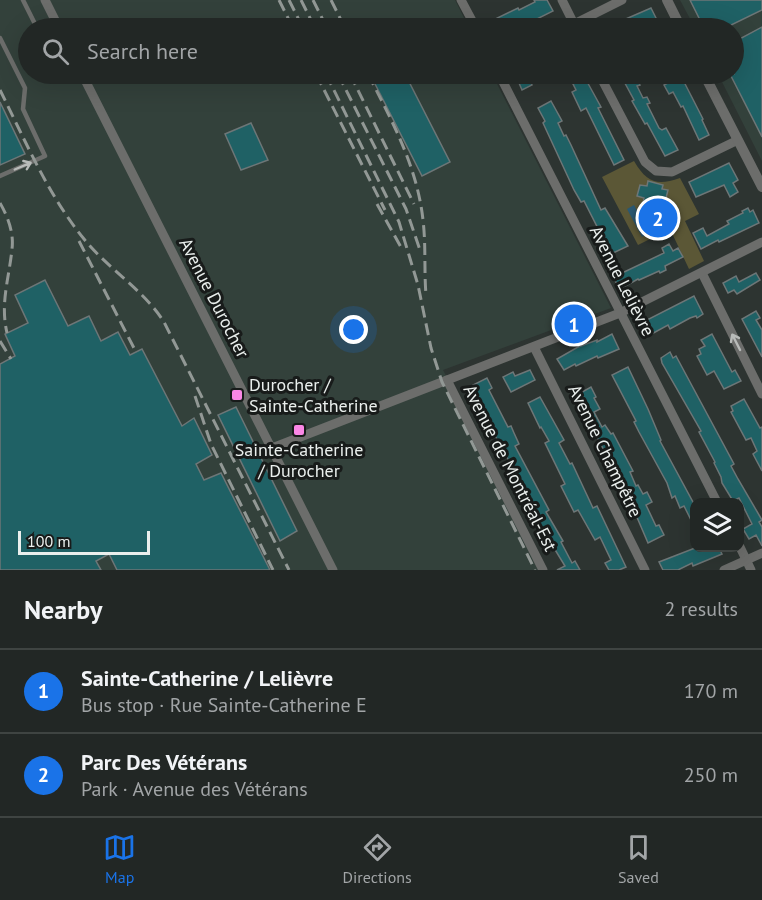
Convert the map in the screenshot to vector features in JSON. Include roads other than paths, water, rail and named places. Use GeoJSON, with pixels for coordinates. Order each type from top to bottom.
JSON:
{"type":"FeatureCollection","features":[{"type":"Feature","properties":{"kind":"street"},"geometry":{"type":"LineString","coordinates":[[45,0],[54,18]]}},
{"type":"Feature","properties":{"kind":"street"},"geometry":{"type":"LineString","coordinates":[[461,0],[471,18]]}},
{"type":"Feature","properties":{"kind":"street"},"geometry":{"type":"LineString","coordinates":[[562,0],[569,18]]}},
{"type":"Feature","properties":{"kind":"street"},"geometry":{"type":"LineString","coordinates":[[589,18],[622,0]]}},
{"type":"Feature","properties":{"kind":"street"},"geometry":{"type":"LineString","coordinates":[[667,0],[676,18]]}},
{"type":"Feature","properties":{"kind":"street","name":"Avenue Durocher"},"geometry":{"type":"LineString","coordinates":[[87,84],[333,570]]}},
{"type":"Feature","properties":{"kind":"street","name":"Avenue Lelièvre"},"geometry":{"type":"LineString","coordinates":[[504,84],[715,498]]}},
{"type":"Feature","properties":{"kind":"street"},"geometry":{"type":"LineString","coordinates":[[604,84],[645,162],[656,171],[672,172],[738,140]]}},
{"type":"Feature","properties":{"kind":"street"},"geometry":{"type":"LineString","coordinates":[[709,84],[762,187]]}},
{"type":"Feature","properties":{"kind":"street"},"geometry":{"type":"LineString","coordinates":[[272,448],[620,313],[762,242]]}},
{"type":"Feature","properties":{"kind":"street"},"geometry":{"type":"LineString","coordinates":[[702,273],[762,394]]}},
{"type":"Feature","properties":{"kind":"street","name":"Avenue Champêtre"},"geometry":{"type":"LineString","coordinates":[[534,347],[645,570]]}},
{"type":"Feature","properties":{"kind":"street","name":"Avenue de Montréal-Est"},"geometry":{"type":"LineString","coordinates":[[447,380],[543,570]]}},
{"type":"Feature","properties":{"kind":"street"},"geometry":{"type":"LineString","coordinates":[[724,570],[749,565],[762,553]]}},
{"type":"Feature","properties":{"kind":"lane"},"geometry":{"type":"LineString","coordinates":[[23,0],[32,18]]}},
{"type":"Feature","properties":{"kind":"lane"},"geometry":{"type":"LineString","coordinates":[[0,38],[18,74]]}},
{"type":"Feature","properties":{"kind":"lane"},"geometry":{"type":"LineString","coordinates":[[0,176],[45,156],[23,109],[25,88],[23,84]]}},
{"type":"Feature","properties":{"kind":"water"},"geometry":{"type":"Polygon","coordinates":[[[634,205],[644,224],[642,217],[647,216],[646,220],[653,225],[650,233],[647,230],[649,233],[642,237],[627,209],[634,205]]]}},
{"type":"Feature","properties":{"kind":"railway"},"geometry":{"type":"LineString","coordinates":[[279,0],[288,18]]}},
{"type":"Feature","properties":{"kind":"railway"},"geometry":{"type":"LineString","coordinates":[[289,0],[298,18]]}},
{"type":"Feature","properties":{"kind":"railway"},"geometry":{"type":"LineString","coordinates":[[301,0],[310,18]]}},
{"type":"Feature","properties":{"kind":"railway"},"geometry":{"type":"LineString","coordinates":[[313,0],[322,18]]}},
{"type":"Feature","properties":{"kind":"railway"},"geometry":{"type":"LineString","coordinates":[[331,0],[340,18]]}},
{"type":"Feature","properties":{"kind":"railway"},"geometry":{"type":"LineString","coordinates":[[321,84],[385,210]]}},
{"type":"Feature","properties":{"kind":"railway"},"geometry":{"type":"LineString","coordinates":[[331,84],[399,222],[418,285],[431,348],[442,382],[535,570]]}},
{"type":"Feature","properties":{"kind":"railway"},"geometry":{"type":"LineString","coordinates":[[343,84],[406,209],[420,250]]}},
{"type":"Feature","properties":{"kind":"railway"},"geometry":{"type":"LineString","coordinates":[[355,84],[414,204]]}},
{"type":"Feature","properties":{"kind":"railway"},"geometry":{"type":"LineString","coordinates":[[373,84],[402,144],[420,200],[424,229],[426,295]]}},
{"type":"Feature","properties":{"kind":"railway"},"geometry":{"type":"LineString","coordinates":[[0,90],[38,167],[71,222],[93,250],[146,299],[164,322],[289,570]]}},
{"type":"Feature","properties":{"kind":"railway"},"geometry":{"type":"LineString","coordinates":[[0,203],[8,219],[12,237],[4,311],[7,333]]}},
{"type":"Feature","properties":{"kind":"railway"},"geometry":{"type":"LineString","coordinates":[[377,204],[402,249]]}},
{"type":"Feature","properties":{"kind":"railway"},"geometry":{"type":"LineString","coordinates":[[79,241],[136,352]]}},
{"type":"Feature","properties":{"kind":"railway"},"geometry":{"type":"LineString","coordinates":[[0,341],[11,359]]}},
{"type":"Feature","properties":{"kind":"railway"},"geometry":{"type":"LineString","coordinates":[[195,396],[211,444],[273,570]]}},
{"type":"Feature","properties":{"kind":"place","name":"Parc Des Vétérans"},"geometry":{"type":"Point","coordinates":[658,218]}},
{"type":"Feature","properties":{"kind":"place","name":"Sainte-Catherine / Lelièvre"},"geometry":{"type":"Point","coordinates":[574,324]}},
{"type":"Feature","properties":{"kind":"place","name":"Durocher / Sainte-Catherine"},"geometry":{"type":"Point","coordinates":[237,395]}},
{"type":"Feature","properties":{"kind":"place","name":"Sainte-Catherine / Durocher"},"geometry":{"type":"Point","coordinates":[299,430]}}]}
